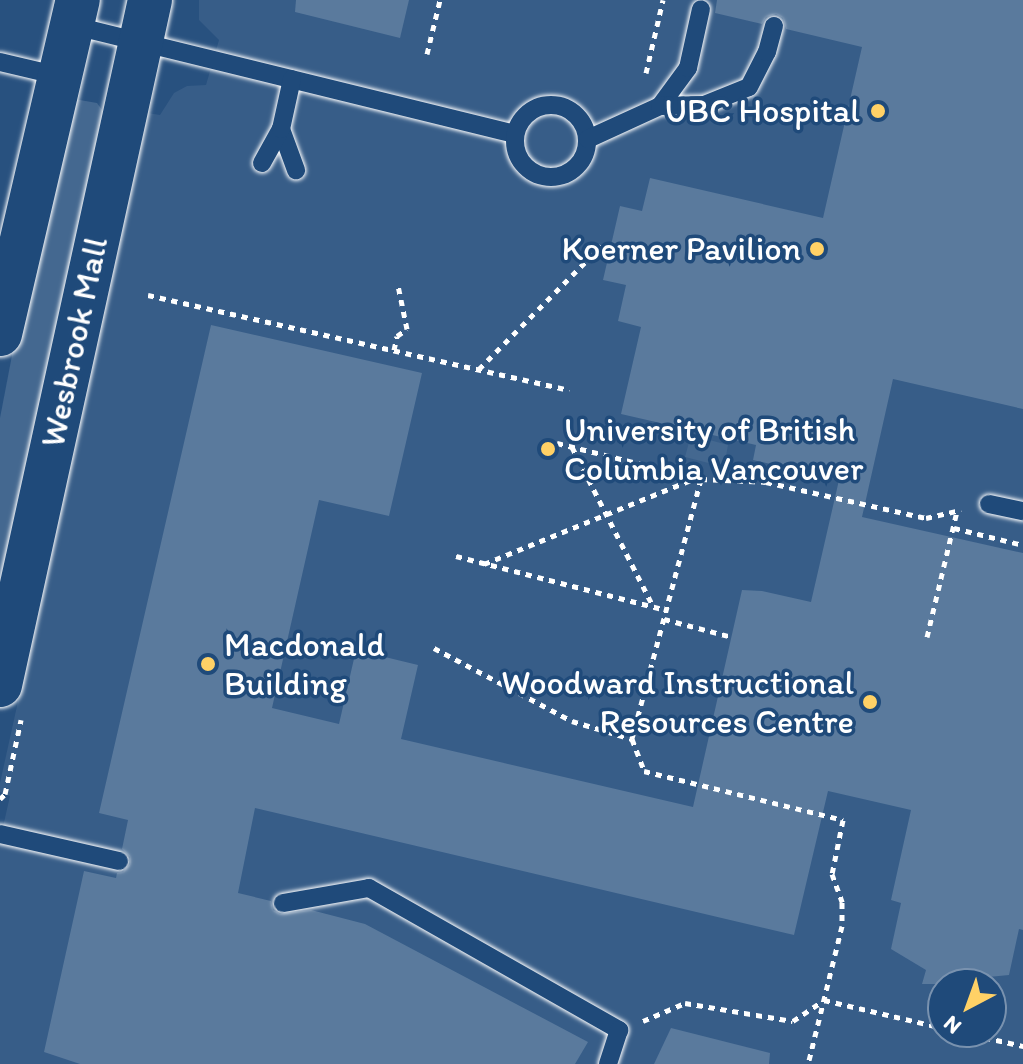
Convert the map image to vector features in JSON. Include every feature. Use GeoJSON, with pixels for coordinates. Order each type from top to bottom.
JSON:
{"type":"FeatureCollection","features":[{"type":"Feature","properties":{"kind":"main road","name":"Wesbrook Mall"},"geometry":{"type":"LineString","coordinates":[[0,685],[150,0]]}},
{"type":"Feature","properties":{"kind":"main road"},"geometry":{"type":"LineString","coordinates":[[0,334],[74,12]]}},
{"type":"Feature","properties":{"kind":"lane"},"geometry":{"type":"LineString","coordinates":[[660,106],[688,68],[701,9]]}},
{"type":"Feature","properties":{"kind":"lane"},"geometry":{"type":"LineString","coordinates":[[74,12],[140,42],[515,134]]}},
{"type":"Feature","properties":{"kind":"lane"},"geometry":{"type":"LineString","coordinates":[[588,139],[660,106],[704,105],[749,87],[767,52],[774,26]]}},
{"type":"Feature","properties":{"kind":"lane"},"geometry":{"type":"LineString","coordinates":[[0,62],[59,76]]}},
{"type":"Feature","properties":{"kind":"lane"},"geometry":{"type":"LineString","coordinates":[[262,163],[281,129],[292,79]]}},
{"type":"Feature","properties":{"kind":"lane"},"geometry":{"type":"LineString","coordinates":[[550,104],[573,112],[582,120],[588,139],[585,156],[579,166],[570,173],[546,178],[525,167],[515,146],[515,134],[528,113],[550,104]]}},
{"type":"Feature","properties":{"kind":"lane"},"geometry":{"type":"LineString","coordinates":[[281,129],[296,170]]}},
{"type":"Feature","properties":{"kind":"lane"},"geometry":{"type":"LineString","coordinates":[[989,504],[1023,511]]}},
{"type":"Feature","properties":{"kind":"lane"},"geometry":{"type":"LineString","coordinates":[[0,834],[119,861]]}},
{"type":"Feature","properties":{"kind":"lane"},"geometry":{"type":"LineString","coordinates":[[283,903],[369,888],[619,1030],[608,1064]]}},
{"type":"Feature","properties":{"kind":"path"},"geometry":{"type":"LineString","coordinates":[[427,54],[440,0]]}},
{"type":"Feature","properties":{"kind":"path"},"geometry":{"type":"LineString","coordinates":[[644,78],[663,0]]}},
{"type":"Feature","properties":{"kind":"path"},"geometry":{"type":"LineString","coordinates":[[478,369],[605,242]]}},
{"type":"Feature","properties":{"kind":"path"},"geometry":{"type":"LineString","coordinates":[[394,350],[397,336],[407,329],[398,285]]}},
{"type":"Feature","properties":{"kind":"path"},"geometry":{"type":"LineString","coordinates":[[148,295],[569,390]]}},
{"type":"Feature","properties":{"kind":"path"},"geometry":{"type":"LineString","coordinates":[[557,443],[699,478],[766,482],[926,518],[989,504]]}},
{"type":"Feature","properties":{"kind":"path"},"geometry":{"type":"LineString","coordinates":[[572,446],[653,607]]}},
{"type":"Feature","properties":{"kind":"path"},"geometry":{"type":"LineString","coordinates":[[484,564],[699,478]]}},
{"type":"Feature","properties":{"kind":"path"},"geometry":{"type":"LineString","coordinates":[[699,478],[632,739],[644,771],[843,820],[832,874],[842,902],[842,926],[808,1064]]}},
{"type":"Feature","properties":{"kind":"path"},"geometry":{"type":"LineString","coordinates":[[927,637],[957,511]]}},
{"type":"Feature","properties":{"kind":"path"},"geometry":{"type":"LineString","coordinates":[[456,556],[666,610]]}},
{"type":"Feature","properties":{"kind":"path"},"geometry":{"type":"LineString","coordinates":[[664,619],[732,637]]}},
{"type":"Feature","properties":{"kind":"path"},"geometry":{"type":"LineString","coordinates":[[434,648],[572,721],[632,739]]}},
{"type":"Feature","properties":{"kind":"path"},"geometry":{"type":"LineString","coordinates":[[619,1030],[685,1003],[793,1021],[824,1000],[927,1024]]}},
{"type":"Feature","properties":{"kind":"shaded area","name":"University of British Columbia Vancouver"},"geometry":{"type":"Polygon","coordinates":[[[199,0],[1023,0],[1023,1064],[0,1064],[0,840],[10,796],[0,792],[0,783],[148,113],[160,115],[174,93],[187,86],[206,85],[219,40],[199,20],[199,0]]]}},
{"type":"Feature","properties":{"kind":"shaded area"},"geometry":{"type":"Polygon","coordinates":[[[74,99],[97,103],[105,114],[0,580],[0,418],[14,345],[74,99]]]}},
{"type":"Feature","properties":{"kind":"shaded area"},"geometry":{"type":"Polygon","coordinates":[[[691,435],[728,445],[724,467],[685,457],[691,435]]]}},
{"type":"Feature","properties":{"kind":"building"},"geometry":{"type":"Polygon","coordinates":[[[296,0],[409,0],[400,38],[295,12],[296,0]]]}},
{"type":"Feature","properties":{"kind":"building"},"geometry":{"type":"Polygon","coordinates":[[[717,0],[1023,0],[1023,409],[893,379],[862,517],[1023,553],[1023,930],[1019,929],[1009,975],[1007,968],[927,968],[927,984],[922,984],[926,970],[891,949],[901,903],[891,900],[911,810],[828,791],[794,935],[255,808],[238,893],[271,901],[273,910],[280,914],[311,910],[365,924],[588,1042],[575,1064],[80,1064],[44,1052],[84,871],[116,878],[117,873],[123,872],[130,864],[130,857],[122,849],[128,820],[99,813],[211,325],[422,373],[389,516],[319,500],[272,708],[339,724],[356,650],[418,665],[401,739],[693,807],[742,590],[762,591],[811,602],[839,480],[753,460],[756,445],[621,414],[641,327],[618,321],[626,285],[603,280],[620,206],[642,211],[650,178],[823,218],[862,47],[786,29],[783,18],[776,14],[766,17],[762,24],[715,13],[717,0]]]}},
{"type":"Feature","properties":{"kind":"building"},"geometry":{"type":"Polygon","coordinates":[[[671,1028],[770,1053],[769,1064],[654,1064],[671,1028]]]}},
{"type":"Feature","properties":{"kind":"place","name":"UBC Hospital"},"geometry":{"type":"Point","coordinates":[878,111]}},
{"type":"Feature","properties":{"kind":"place","name":"Koerner Pavilion"},"geometry":{"type":"Point","coordinates":[817,249]}},
{"type":"Feature","properties":{"kind":"place","name":"University of British Columbia Vancouver"},"geometry":{"type":"Point","coordinates":[548,449]}},
{"type":"Feature","properties":{"kind":"place","name":"Macdonald Building"},"geometry":{"type":"Point","coordinates":[208,664]}},
{"type":"Feature","properties":{"kind":"place","name":"Woodward Instructional Resources Centre"},"geometry":{"type":"Point","coordinates":[870,702]}}]}
